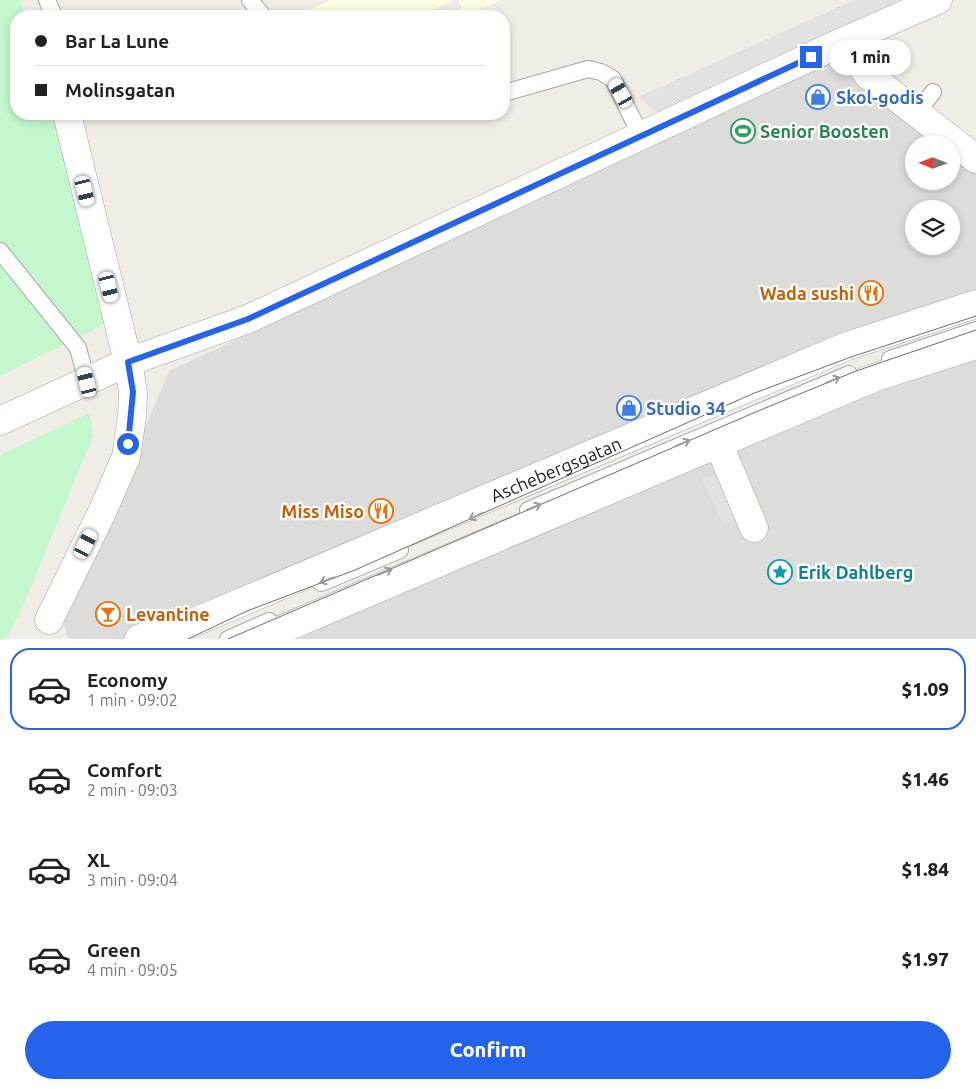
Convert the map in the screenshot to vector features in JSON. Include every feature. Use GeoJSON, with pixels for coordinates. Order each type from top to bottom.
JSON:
{"type":"FeatureCollection","features":[{"type":"Feature","properties":{"kind":"street"},"geometry":{"type":"LineString","coordinates":[[0,421],[128,362],[248,319],[844,41],[938,0]]}},
{"type":"Feature","properties":{"kind":"street"},"geometry":{"type":"LineString","coordinates":[[844,41],[868,75],[976,158]]}},
{"type":"Feature","properties":{"kind":"street"},"geometry":{"type":"LineString","coordinates":[[49,620],[103,510],[126,457],[132,417],[133,392],[128,362],[68,120]]}},
{"type":"Feature","properties":{"kind":"street","name":"Aschebergsgatan"},"geometry":{"type":"LineString","coordinates":[[139,639],[158,631],[178,628],[847,346],[976,304]]}},
{"type":"Feature","properties":{"kind":"street"},"geometry":{"type":"LineString","coordinates":[[259,639],[873,378],[976,345]]}},
{"type":"Feature","properties":{"kind":"street"},"geometry":{"type":"LineString","coordinates":[[719,445],[754,528]]}},
{"type":"Feature","properties":{"kind":"lane"},"geometry":{"type":"LineString","coordinates":[[250,0],[258,10]]}},
{"type":"Feature","properties":{"kind":"lane"},"geometry":{"type":"LineString","coordinates":[[510,91],[588,69],[601,72],[613,79],[641,136]]}},
{"type":"Feature","properties":{"kind":"lane"},"geometry":{"type":"LineString","coordinates":[[916,113],[933,92]]}},
{"type":"Feature","properties":{"kind":"lane"},"geometry":{"type":"LineString","coordinates":[[0,251],[78,348],[87,382]]}},
{"type":"Feature","properties":{"kind":"lane"},"geometry":{"type":"LineString","coordinates":[[188,639],[247,611],[355,570],[752,394],[860,354],[976,316]]}},
{"type":"Feature","properties":{"kind":"lane"},"geometry":{"type":"LineString","coordinates":[[228,639],[758,411],[856,371],[976,330]]}},
{"type":"Feature","properties":{"kind":"shaded area"},"geometry":{"type":"Polygon","coordinates":[[[331,0],[455,0],[432,10],[308,10],[331,0]]]}},
{"type":"Feature","properties":{"kind":"shaded area"},"geometry":{"type":"Polygon","coordinates":[[[458,0],[502,0],[479,10],[462,10],[458,0]]]}},
{"type":"Feature","properties":{"kind":"shaded area"},"geometry":{"type":"Polygon","coordinates":[[[854,0],[904,0],[833,30],[656,112],[638,97],[854,0]]]}},
{"type":"Feature","properties":{"kind":"shaded area"},"geometry":{"type":"Polygon","coordinates":[[[857,50],[976,144],[976,293],[127,639],[72,639],[66,635],[64,622],[169,371],[857,50]]]}},
{"type":"Feature","properties":{"kind":"shaded area"},"geometry":{"type":"Polygon","coordinates":[[[976,360],[976,639],[297,639],[474,560],[833,407],[976,360]]]}},
{"type":"Feature","properties":{"kind":"shaded area"},"geometry":{"type":"Polygon","coordinates":[[[721,471],[742,517],[723,525],[702,479],[721,471]]]}},
{"type":"Feature","properties":{"kind":"green space"},"geometry":{"type":"Polygon","coordinates":[[[0,0],[20,0],[24,10],[10,10],[10,120],[59,120],[97,297],[106,317],[98,328],[0,376],[0,0]]]}},
{"type":"Feature","properties":{"kind":"green space"},"geometry":{"type":"Polygon","coordinates":[[[90,413],[93,436],[21,611],[6,639],[0,639],[0,455],[90,413]]]}},
{"type":"Feature","properties":{"kind":"tram line"},"geometry":{"type":"LineString","coordinates":[[188,639],[247,611],[355,570],[752,394],[851,357],[976,316]]}},
{"type":"Feature","properties":{"kind":"tram line"},"geometry":{"type":"LineString","coordinates":[[228,639],[758,411],[856,371],[976,330]]}},
{"type":"Feature","properties":{"kind":"place","name":"Skol-godis"},"geometry":{"type":"Point","coordinates":[818,97]}},
{"type":"Feature","properties":{"kind":"place","name":"Senior Boosten"},"geometry":{"type":"Point","coordinates":[743,131]}},
{"type":"Feature","properties":{"kind":"place","name":"Wada sushi"},"geometry":{"type":"Point","coordinates":[871,293]}},
{"type":"Feature","properties":{"kind":"place","name":"Studio 34"},"geometry":{"type":"Point","coordinates":[629,408]}},
{"type":"Feature","properties":{"kind":"place","name":"Miss Miso"},"geometry":{"type":"Point","coordinates":[381,511]}},
{"type":"Feature","properties":{"kind":"place","name":"Erik Dahlberg"},"geometry":{"type":"Point","coordinates":[780,572]}},
{"type":"Feature","properties":{"kind":"place","name":"Levantine"},"geometry":{"type":"Point","coordinates":[108,614]}},
{"type":"Feature","properties":{"kind":"route"},"geometry":{"type":"LineString","coordinates":[[128,444],[133,392],[128,362],[248,319],[811,57]]}}]}
